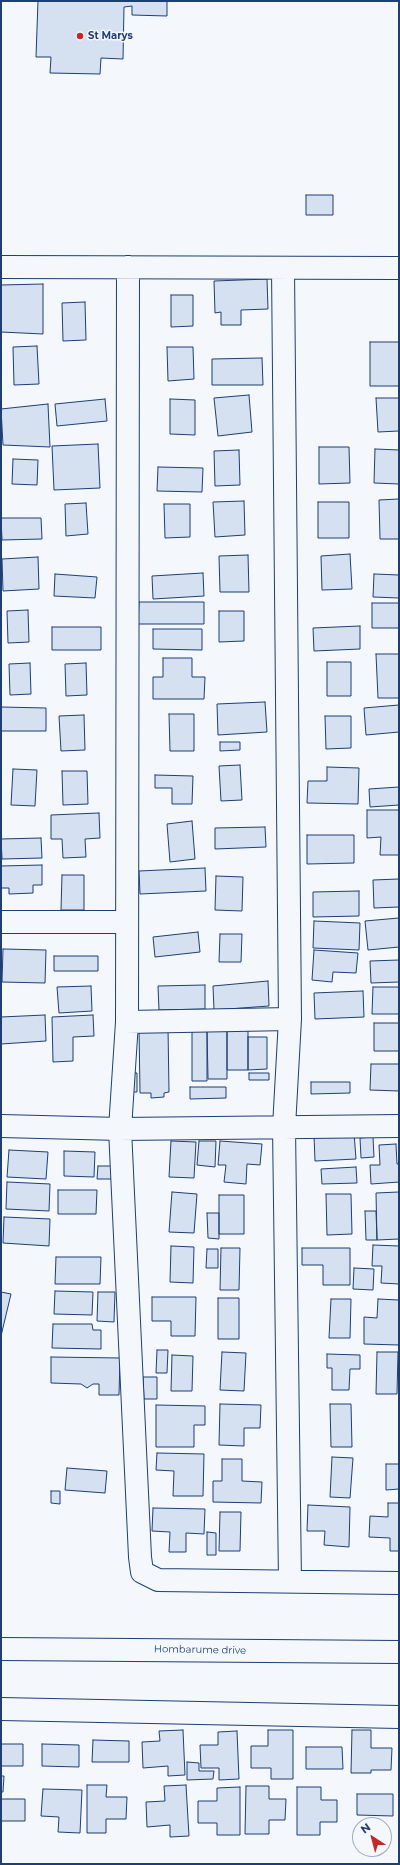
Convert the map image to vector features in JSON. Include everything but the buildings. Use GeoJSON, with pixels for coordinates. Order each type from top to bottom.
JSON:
{"type":"FeatureCollection","features":[{"type":"Feature","properties":{"kind":"street"},"geometry":{"type":"LineString","coordinates":[[1,266],[399,268]]}},
{"type":"Feature","properties":{"kind":"street"},"geometry":{"type":"LineString","coordinates":[[128,267],[127,1022],[120,1129],[139,1549],[142,1572],[158,1580],[290,1580],[399,1583]]}},
{"type":"Feature","properties":{"kind":"street"},"geometry":{"type":"LineString","coordinates":[[283,268],[290,1019],[284,1127],[290,1580]]}},
{"type":"Feature","properties":{"kind":"street"},"geometry":{"type":"LineString","coordinates":[[1,922],[127,922]]}},
{"type":"Feature","properties":{"kind":"street"},"geometry":{"type":"LineString","coordinates":[[127,1022],[290,1019]]}},
{"type":"Feature","properties":{"kind":"street"},"geometry":{"type":"LineString","coordinates":[[1,1126],[120,1129],[399,1126]]}},
{"type":"Feature","properties":{"kind":"street","name":"Hombarume drive"},"geometry":{"type":"LineString","coordinates":[[1,1649],[399,1652]]}},
{"type":"Feature","properties":{"kind":"street"},"geometry":{"type":"LineString","coordinates":[[1,1709],[399,1717]]}},
{"type":"Feature","properties":{"kind":"place","name":"St Marys"},"geometry":{"type":"Point","coordinates":[80,36]}}]}
